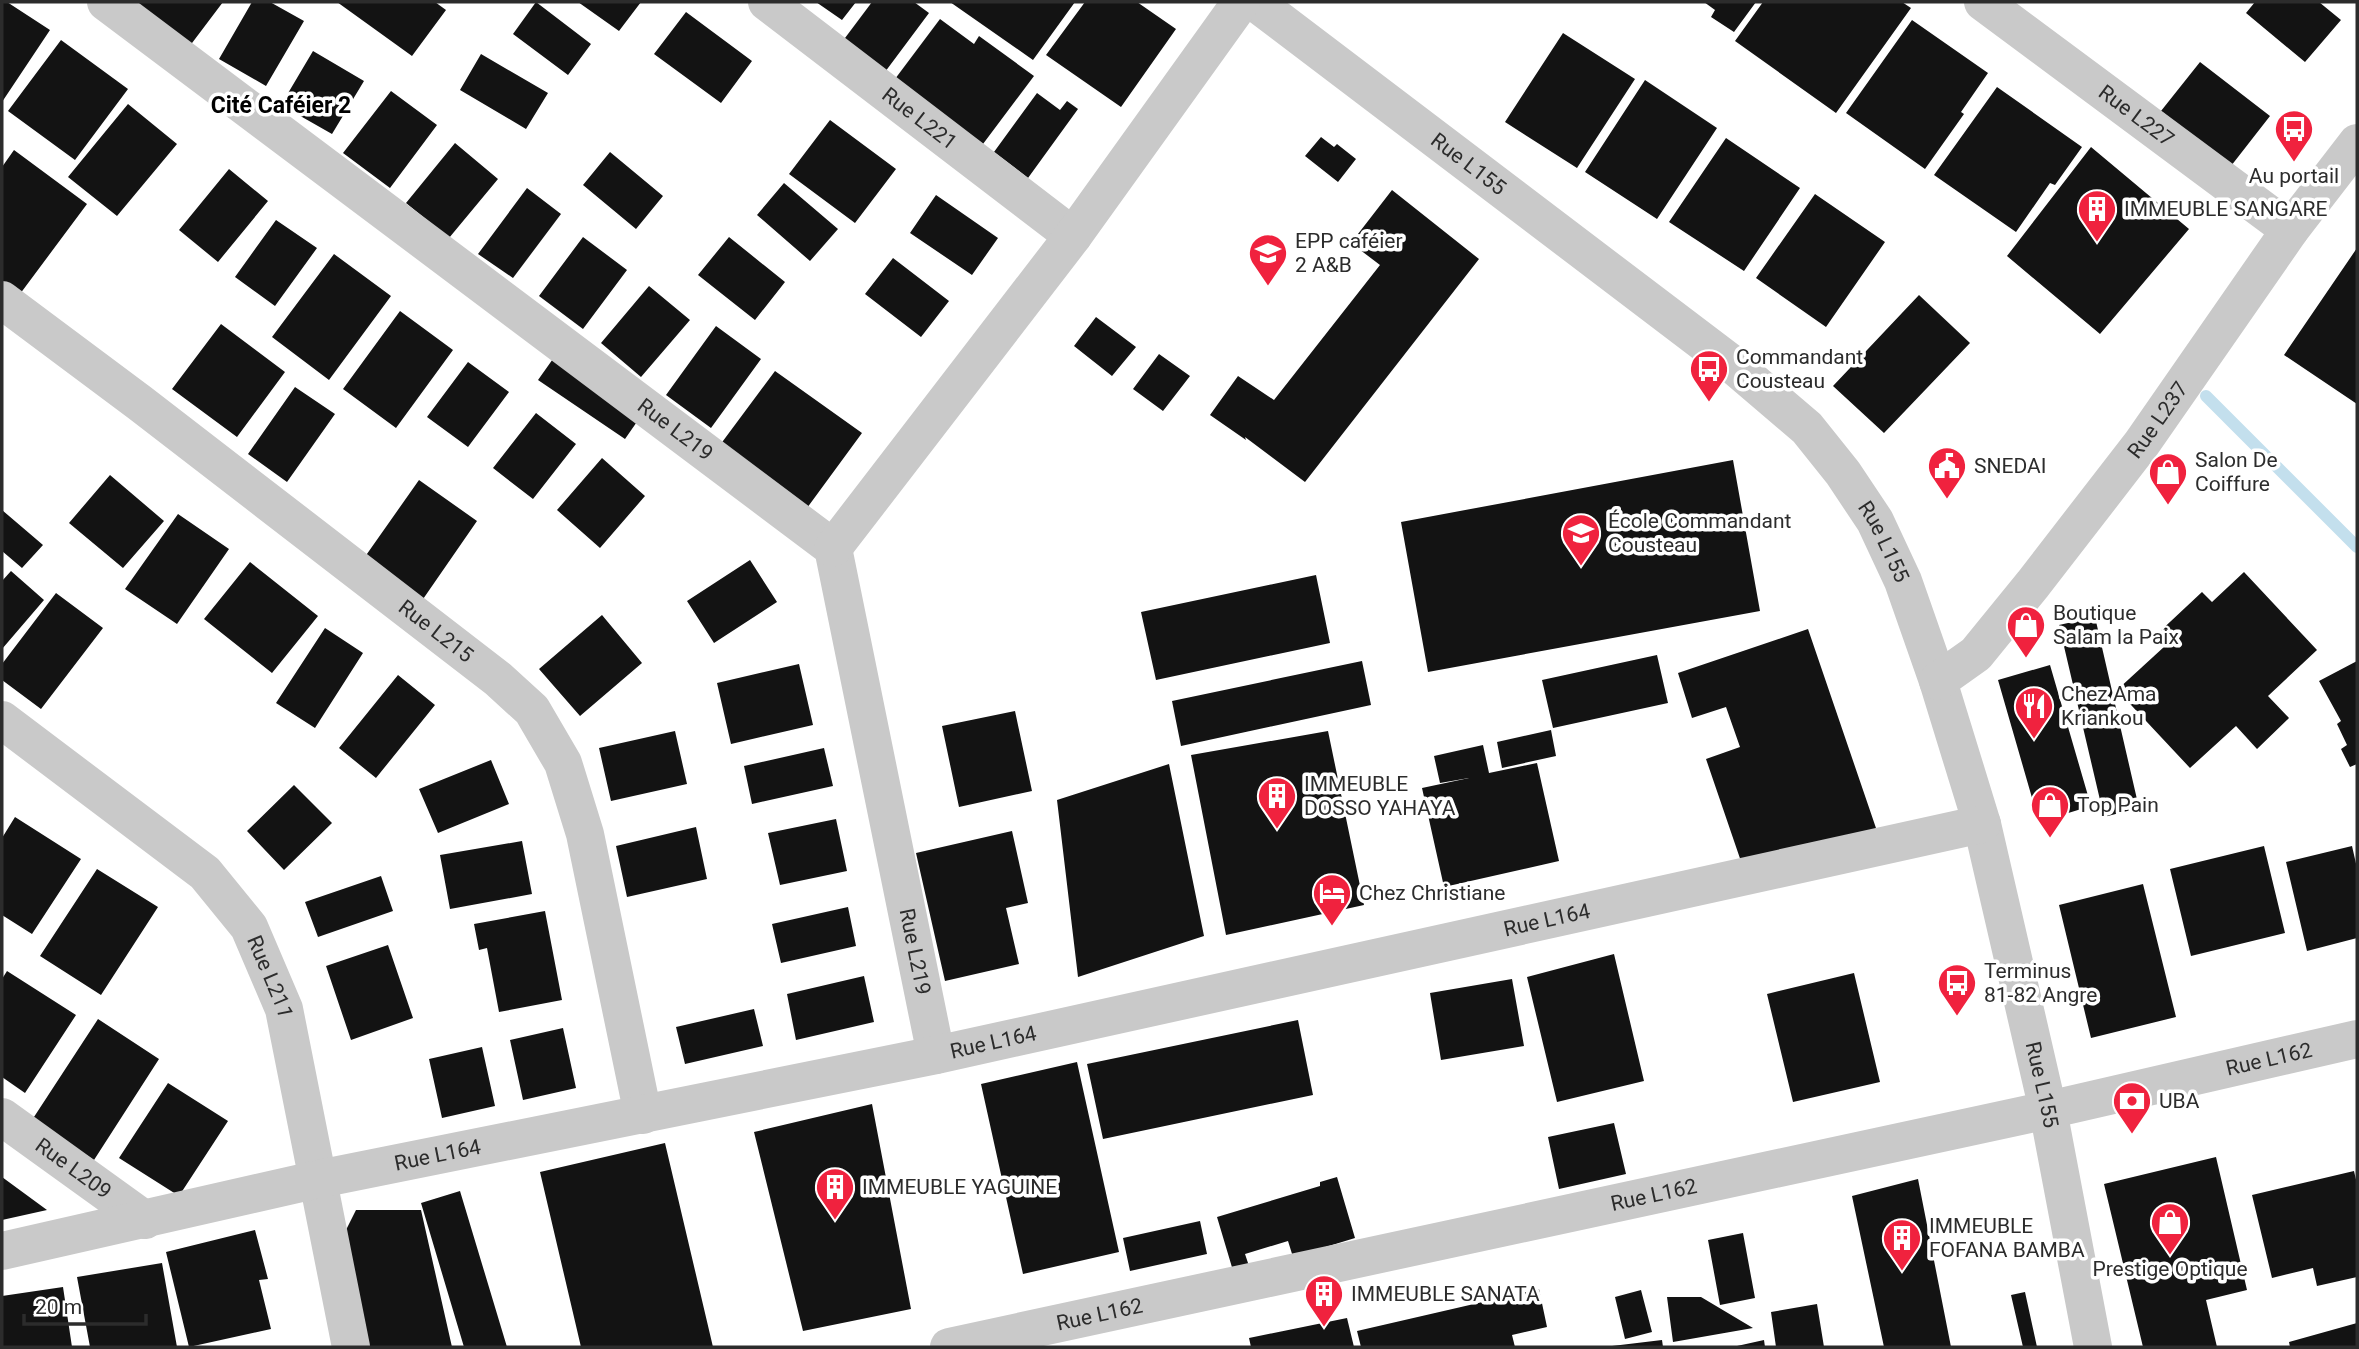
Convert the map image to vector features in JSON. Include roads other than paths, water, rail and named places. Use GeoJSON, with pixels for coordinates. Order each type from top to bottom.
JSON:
{"type":"FeatureCollection","features":[{"type":"Feature","properties":{"kind":"street","name":"Rue L219"},"geometry":{"type":"LineString","coordinates":[[106,2],[833,548],[936,1055]]}},
{"type":"Feature","properties":{"kind":"street","name":"Rue L221"},"geometry":{"type":"LineString","coordinates":[[767,2],[1073,236]]}},
{"type":"Feature","properties":{"kind":"street"},"geometry":{"type":"LineString","coordinates":[[833,548],[1073,236],[1241,2]]}},
{"type":"Feature","properties":{"kind":"street","name":"Rue L155"},"geometry":{"type":"LineString","coordinates":[[1255,2],[1732,364],[1807,428],[1843,473],[1875,521],[1903,581],[1938,681],[1982,824],[2048,1110],[2093,1347]]}},
{"type":"Feature","properties":{"kind":"street","name":"Rue L227"},"geometry":{"type":"LineString","coordinates":[[1983,2],[2025,14],[2290,230]]}},
{"type":"Feature","properties":{"kind":"street","name":"Rue L237"},"geometry":{"type":"LineString","coordinates":[[1938,681],[1976,654],[2033,584],[2142,443],[2290,230],[2357,143]]}},
{"type":"Feature","properties":{"kind":"street","name":"Rue L215"},"geometry":{"type":"LineString","coordinates":[[2,300],[444,637],[498,679],[532,710],[563,763],[585,834],[643,1115]]}},
{"type":"Feature","properties":{"kind":"street","name":"Rue L211"},"geometry":{"type":"LineString","coordinates":[[2,720],[205,873],[249,927],[284,1009],[351,1347]]}},
{"type":"Feature","properties":{"kind":"street","name":"Rue L164"},"geometry":{"type":"LineString","coordinates":[[2,1251],[318,1179],[936,1055],[1982,824]]}},
{"type":"Feature","properties":{"kind":"street","name":"Rue L162"},"geometry":{"type":"LineString","coordinates":[[949,1347],[2048,1110],[2357,1039]]}},
{"type":"Feature","properties":{"kind":"street","name":"Rue L209"},"geometry":{"type":"LineString","coordinates":[[2,1117],[145,1220]]}},
{"type":"Feature","properties":{"kind":"waterway"},"geometry":{"type":"LineString","coordinates":[[2206,396],[2357,547]]}},
{"type":"Feature","properties":{"kind":"place","name":"Au portail"},"geometry":{"type":"Point","coordinates":[2294,163]}},
{"type":"Feature","properties":{"kind":"place","name":"IMMEUBLE SANGARE"},"geometry":{"type":"Point","coordinates":[2097,243]}},
{"type":"Feature","properties":{"kind":"place","name":"EPP caféier 2 A&B"},"geometry":{"type":"Point","coordinates":[1268,287]}},
{"type":"Feature","properties":{"kind":"place","name":"Commandant Cousteau"},"geometry":{"type":"Point","coordinates":[1709,403]}},
{"type":"Feature","properties":{"kind":"place","name":"SNEDAI"},"geometry":{"type":"Point","coordinates":[1947,500]}},
{"type":"Feature","properties":{"kind":"place","name":"Salon De Coiffure"},"geometry":{"type":"Point","coordinates":[2168,506]}},
{"type":"Feature","properties":{"kind":"place","name":"École Commandant Cousteau"},"geometry":{"type":"Point","coordinates":[1581,567]}},
{"type":"Feature","properties":{"kind":"place","name":"Boutique Salam la Paix"},"geometry":{"type":"Point","coordinates":[2026,659]}},
{"type":"Feature","properties":{"kind":"place","name":"Chez Ama Kriankou"},"geometry":{"type":"Point","coordinates":[2034,740]}},
{"type":"Feature","properties":{"kind":"place","name":"IMMEUBLE DOSSO YAHAYA"},"geometry":{"type":"Point","coordinates":[1277,830]}},
{"type":"Feature","properties":{"kind":"place","name":"Top Pain"},"geometry":{"type":"Point","coordinates":[2050,839]}},
{"type":"Feature","properties":{"kind":"place","name":"Chez Christiane"},"geometry":{"type":"Point","coordinates":[1332,927]}},
{"type":"Feature","properties":{"kind":"place","name":"Terminus 81-82 Angre"},"geometry":{"type":"Point","coordinates":[1957,1017]}},
{"type":"Feature","properties":{"kind":"place","name":"UBA"},"geometry":{"type":"Point","coordinates":[2132,1135]}},
{"type":"Feature","properties":{"kind":"place","name":"IMMEUBLE YAGUINE"},"geometry":{"type":"Point","coordinates":[835,1221]}},
{"type":"Feature","properties":{"kind":"place","name":"Prestige Optique"},"geometry":{"type":"Point","coordinates":[2170,1256]}},
{"type":"Feature","properties":{"kind":"place","name":"IMMEUBLE FOFANA BAMBA"},"geometry":{"type":"Point","coordinates":[1902,1272]}},
{"type":"Feature","properties":{"kind":"place","name":"IMMEUBLE SANATA"},"geometry":{"type":"Point","coordinates":[1324,1328]}},
{"type":"Feature","properties":{"kind":"district","name":"Cité Caféier 2"},"geometry":{"type":"Point","coordinates":[281,105]}}]}
